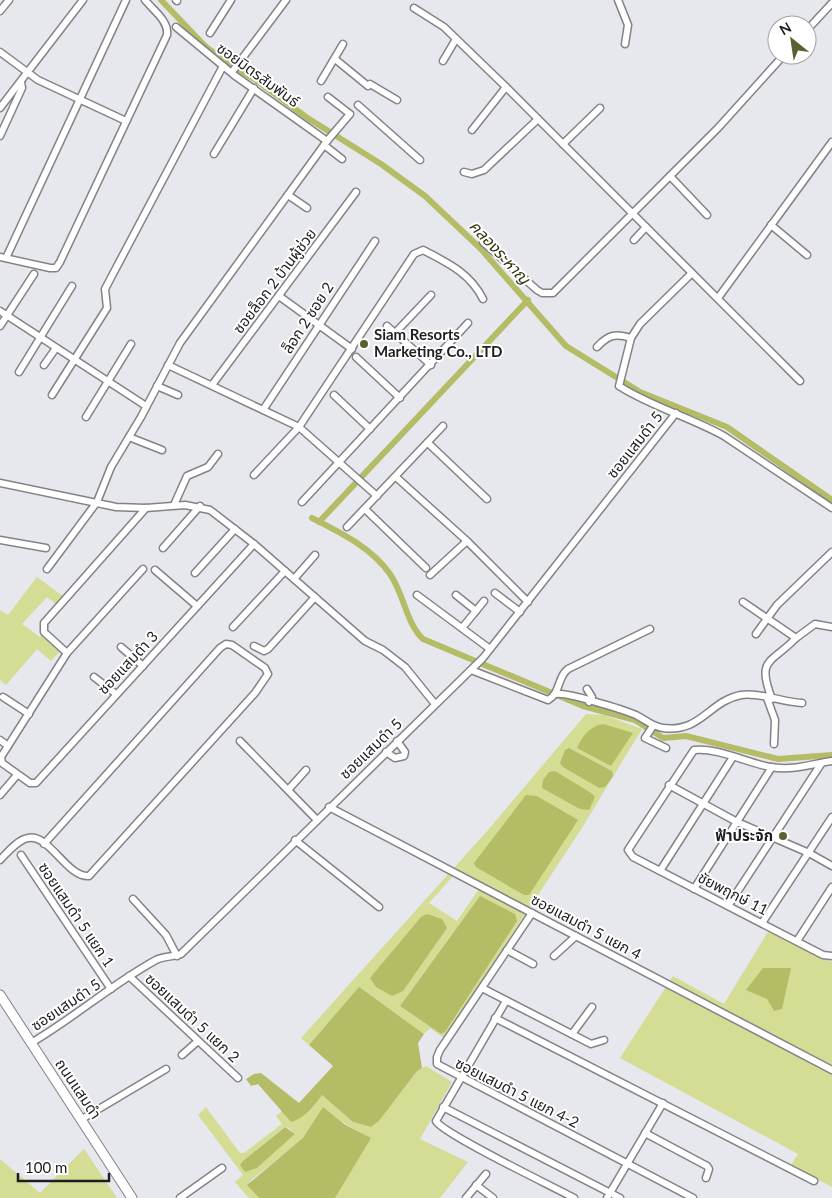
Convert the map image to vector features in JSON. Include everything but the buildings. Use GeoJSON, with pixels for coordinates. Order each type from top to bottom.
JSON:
{"type":"FeatureCollection","features":[{"type":"Feature","properties":{"kind":"street"},"geometry":{"type":"LineString","coordinates":[[0,11],[9,0]]}},
{"type":"Feature","properties":{"kind":"street"},"geometry":{"type":"LineString","coordinates":[[0,108],[83,0]]}},
{"type":"Feature","properties":{"kind":"street"},"geometry":{"type":"LineString","coordinates":[[126,0],[3,258],[56,268],[168,32],[165,23],[145,0]]}},
{"type":"Feature","properties":{"kind":"street"},"geometry":{"type":"LineString","coordinates":[[210,33],[232,0]]}},
{"type":"Feature","properties":{"kind":"street"},"geometry":{"type":"LineString","coordinates":[[233,69],[286,0]]}},
{"type":"Feature","properties":{"kind":"street"},"geometry":{"type":"LineString","coordinates":[[618,0],[628,25],[625,44]]}},
{"type":"Feature","properties":{"kind":"street"},"geometry":{"type":"LineString","coordinates":[[817,19],[832,3]]}},
{"type":"Feature","properties":{"kind":"street"},"geometry":{"type":"LineString","coordinates":[[414,8],[456,39],[506,87],[800,382]]}},
{"type":"Feature","properties":{"kind":"street","name":"ซอยมิตรสัมพันธ์"},"geometry":{"type":"LineString","coordinates":[[176,27],[223,66],[233,69],[254,88],[329,138],[342,159]]}},
{"type":"Feature","properties":{"kind":"street"},"geometry":{"type":"LineString","coordinates":[[443,61],[456,39]]}},
{"type":"Feature","properties":{"kind":"street"},"geometry":{"type":"LineString","coordinates":[[321,81],[344,44]]}},
{"type":"Feature","properties":{"kind":"street"},"geometry":{"type":"LineString","coordinates":[[0,52],[28,73],[79,100],[126,121]]}},
{"type":"Feature","properties":{"kind":"street"},"geometry":{"type":"LineString","coordinates":[[335,59],[369,85],[397,100]]}},
{"type":"Feature","properties":{"kind":"street"},"geometry":{"type":"LineString","coordinates":[[483,242],[537,290],[548,294],[559,289],[718,128],[775,65]]}},
{"type":"Feature","properties":{"kind":"street"},"geometry":{"type":"LineString","coordinates":[[52,395],[107,308],[106,289],[223,66]]}},
{"type":"Feature","properties":{"kind":"street"},"geometry":{"type":"LineString","coordinates":[[0,136],[21,91],[21,82]]}},
{"type":"Feature","properties":{"kind":"street"},"geometry":{"type":"LineString","coordinates":[[472,130],[506,87]]}},
{"type":"Feature","properties":{"kind":"street"},"geometry":{"type":"LineString","coordinates":[[214,154],[254,88]]}},
{"type":"Feature","properties":{"kind":"street"},"geometry":{"type":"LineString","coordinates":[[47,569],[97,502],[111,467],[180,343],[329,138],[350,114],[328,98]]}},
{"type":"Feature","properties":{"kind":"street"},"geometry":{"type":"LineString","coordinates":[[358,105],[420,160]]}},
{"type":"Feature","properties":{"kind":"street"},"geometry":{"type":"LineString","coordinates":[[563,144],[600,108]]}},
{"type":"Feature","properties":{"kind":"street"},"geometry":{"type":"LineString","coordinates":[[464,172],[472,174],[484,170],[538,120]]}},
{"type":"Feature","properties":{"kind":"street"},"geometry":{"type":"LineString","coordinates":[[718,298],[831,147]]}},
{"type":"Feature","properties":{"kind":"street"},"geometry":{"type":"LineString","coordinates":[[670,176],[707,215]]}},
{"type":"Feature","properties":{"kind":"street","name":"ซอยล็อก 2 บ้านผู้ช่วย"},"geometry":{"type":"LineString","coordinates":[[212,385],[356,192]]}},
{"type":"Feature","properties":{"kind":"street"},"geometry":{"type":"LineString","coordinates":[[288,195],[307,208]]}},
{"type":"Feature","properties":{"kind":"street"},"geometry":{"type":"LineString","coordinates":[[771,225],[807,255]]}},
{"type":"Feature","properties":{"kind":"street"},"geometry":{"type":"LineString","coordinates":[[634,240],[646,227]]}},
{"type":"Feature","properties":{"kind":"street","name":"ล็อก 2 ซอย 2"},"geometry":{"type":"LineString","coordinates":[[263,410],[375,241]]}},
{"type":"Feature","properties":{"kind":"street"},"geometry":{"type":"LineString","coordinates":[[254,475],[298,426],[352,349],[407,263],[419,251],[423,250],[460,271],[476,286],[483,299]]}},
{"type":"Feature","properties":{"kind":"street"},"geometry":{"type":"LineString","coordinates":[[692,273],[640,324],[631,338],[619,386],[632,394],[724,436],[832,508]]}},
{"type":"Feature","properties":{"kind":"street"},"geometry":{"type":"LineString","coordinates":[[0,326],[34,274]]}},
{"type":"Feature","properties":{"kind":"street"},"geometry":{"type":"LineString","coordinates":[[19,372],[72,286]]}},
{"type":"Feature","properties":{"kind":"street"},"geometry":{"type":"LineString","coordinates":[[395,333],[431,295]]}},
{"type":"Feature","properties":{"kind":"street"},"geometry":{"type":"LineString","coordinates":[[279,296],[352,349]]}},
{"type":"Feature","properties":{"kind":"street"},"geometry":{"type":"LineString","coordinates":[[0,311],[146,406]]}},
{"type":"Feature","properties":{"kind":"street"},"geometry":{"type":"LineString","coordinates":[[302,502],[400,398],[468,322]]}},
{"type":"Feature","properties":{"kind":"street"},"geometry":{"type":"LineString","coordinates":[[387,326],[430,365]]}},
{"type":"Feature","properties":{"kind":"street"},"geometry":{"type":"LineString","coordinates":[[597,346],[611,335],[618,334],[631,338]]}},
{"type":"Feature","properties":{"kind":"street"},"geometry":{"type":"LineString","coordinates":[[86,417],[131,344]]}},
{"type":"Feature","properties":{"kind":"street"},"geometry":{"type":"LineString","coordinates":[[44,365],[56,348]]}},
{"type":"Feature","properties":{"kind":"street"},"geometry":{"type":"LineString","coordinates":[[356,357],[400,398]]}},
{"type":"Feature","properties":{"kind":"street"},"geometry":{"type":"LineString","coordinates":[[168,365],[298,426],[377,496]]}},
{"type":"Feature","properties":{"kind":"street"},"geometry":{"type":"LineString","coordinates":[[157,386],[178,395]]}},
{"type":"Feature","properties":{"kind":"street"},"geometry":{"type":"LineString","coordinates":[[334,395],[370,429]]}},
{"type":"Feature","properties":{"kind":"street","name":"ซอยแสมดำ 5"},"geometry":{"type":"LineString","coordinates":[[31,1043],[58,1028],[129,976],[157,959],[181,954],[316,819],[483,658],[676,413]]}},
{"type":"Feature","properties":{"kind":"street"},"geometry":{"type":"LineString","coordinates":[[348,527],[443,426]]}},
{"type":"Feature","properties":{"kind":"street"},"geometry":{"type":"LineString","coordinates":[[128,437],[162,450]]}},
{"type":"Feature","properties":{"kind":"street"},"geometry":{"type":"LineString","coordinates":[[428,443],[487,499]]}},
{"type":"Feature","properties":{"kind":"street"},"geometry":{"type":"LineString","coordinates":[[174,506],[188,476],[208,467],[218,454]]}},
{"type":"Feature","properties":{"kind":"street"},"geometry":{"type":"LineString","coordinates":[[396,477],[467,541],[528,602]]}},
{"type":"Feature","properties":{"kind":"street"},"geometry":{"type":"LineString","coordinates":[[0,483],[97,502],[116,508],[200,506],[216,514],[294,578],[365,641],[383,650],[405,667],[435,704]]}},
{"type":"Feature","properties":{"kind":"street"},"geometry":{"type":"LineString","coordinates":[[163,548],[200,506]]}},
{"type":"Feature","properties":{"kind":"street"},"geometry":{"type":"LineString","coordinates":[[67,653],[44,632],[44,623],[146,508]]}},
{"type":"Feature","properties":{"kind":"street"},"geometry":{"type":"LineString","coordinates":[[365,509],[426,568]]}},
{"type":"Feature","properties":{"kind":"street"},"geometry":{"type":"LineString","coordinates":[[195,573],[235,529]]}},
{"type":"Feature","properties":{"kind":"street"},"geometry":{"type":"LineString","coordinates":[[0,540],[46,548]]}},
{"type":"Feature","properties":{"kind":"street"},"geometry":{"type":"LineString","coordinates":[[430,575],[467,541]]}},
{"type":"Feature","properties":{"kind":"street","name":"ซอยแสมดำ 3"},"geometry":{"type":"LineString","coordinates":[[17,775],[30,783],[36,783],[254,544]]}},
{"type":"Feature","properties":{"kind":"street"},"geometry":{"type":"LineString","coordinates":[[756,634],[766,617],[832,552]]}},
{"type":"Feature","properties":{"kind":"street"},"geometry":{"type":"LineString","coordinates":[[294,578],[315,555]]}},
{"type":"Feature","properties":{"kind":"street"},"geometry":{"type":"LineString","coordinates":[[0,796],[17,775],[0,760],[8,746],[67,653],[143,569]]}},
{"type":"Feature","properties":{"kind":"street"},"geometry":{"type":"LineString","coordinates":[[155,570],[197,606]]}},
{"type":"Feature","properties":{"kind":"street"},"geometry":{"type":"LineString","coordinates":[[232,628],[285,571]]}},
{"type":"Feature","properties":{"kind":"street"},"geometry":{"type":"LineString","coordinates":[[495,593],[520,612]]}},
{"type":"Feature","properties":{"kind":"street"},"geometry":{"type":"LineString","coordinates":[[418,594],[490,649]]}},
{"type":"Feature","properties":{"kind":"street"},"geometry":{"type":"LineString","coordinates":[[456,595],[476,611]]}},
{"type":"Feature","properties":{"kind":"street"},"geometry":{"type":"LineString","coordinates":[[254,646],[264,651],[268,649],[315,597]]}},
{"type":"Feature","properties":{"kind":"street"},"geometry":{"type":"LineString","coordinates":[[462,628],[484,601]]}},
{"type":"Feature","properties":{"kind":"street"},"geometry":{"type":"LineString","coordinates":[[743,602],[796,638]]}},
{"type":"Feature","properties":{"kind":"street"},"geometry":{"type":"LineString","coordinates":[[774,744],[775,720],[765,679],[766,666],[796,638],[815,624],[832,627]]}},
{"type":"Feature","properties":{"kind":"street"},"geometry":{"type":"LineString","coordinates":[[556,694],[562,676],[568,669],[650,629]]}},
{"type":"Feature","properties":{"kind":"street"},"geometry":{"type":"LineString","coordinates":[[0,860],[27,838],[37,838],[79,875],[89,876],[256,693],[266,680],[268,674],[265,668],[232,645],[226,644],[220,648],[44,844]]}},
{"type":"Feature","properties":{"kind":"street"},"geometry":{"type":"LineString","coordinates":[[120,647],[143,666]]}},
{"type":"Feature","properties":{"kind":"street"},"geometry":{"type":"LineString","coordinates":[[471,670],[548,700],[556,694],[564,693],[634,714],[653,726],[672,728],[688,727],[719,705],[743,695],[802,703]]}},
{"type":"Feature","properties":{"kind":"street"},"geometry":{"type":"LineString","coordinates":[[94,678],[116,694]]}},
{"type":"Feature","properties":{"kind":"street"},"geometry":{"type":"LineString","coordinates":[[587,689],[592,697],[589,702]]}},
{"type":"Feature","properties":{"kind":"street"},"geometry":{"type":"LineString","coordinates":[[3,696],[29,714]]}},
{"type":"Feature","properties":{"kind":"street"},"geometry":{"type":"LineString","coordinates":[[653,726],[645,738],[666,748]]}},
{"type":"Feature","properties":{"kind":"street"},"geometry":{"type":"LineString","coordinates":[[0,740],[8,746]]}},
{"type":"Feature","properties":{"kind":"street"},"geometry":{"type":"LineString","coordinates":[[240,741],[316,819]]}},
{"type":"Feature","properties":{"kind":"street"},"geometry":{"type":"LineString","coordinates":[[386,752],[395,758],[404,756],[405,752],[397,741]]}},
{"type":"Feature","properties":{"kind":"street"},"geometry":{"type":"LineString","coordinates":[[832,761],[796,768],[772,767],[699,750],[690,753],[669,785],[737,822],[808,853],[832,866]]}},
{"type":"Feature","properties":{"kind":"street"},"geometry":{"type":"LineString","coordinates":[[660,870],[733,757]]}},
{"type":"Feature","properties":{"kind":"street"},"geometry":{"type":"LineString","coordinates":[[728,906],[820,764]]}},
{"type":"Feature","properties":{"kind":"street"},"geometry":{"type":"LineString","coordinates":[[694,889],[772,767]]}},
{"type":"Feature","properties":{"kind":"street"},"geometry":{"type":"LineString","coordinates":[[288,790],[306,770]]}},
{"type":"Feature","properties":{"kind":"street","name":"ชัยพฤกษ์ 11"},"geometry":{"type":"LineString","coordinates":[[669,785],[629,847],[629,854],[827,957],[832,956]]}},
{"type":"Feature","properties":{"kind":"street","name":"ซอยแสมดำ 5 แยก 4"},"geometry":{"type":"LineString","coordinates":[[329,807],[832,1070]]}},
{"type":"Feature","properties":{"kind":"street"},"geometry":{"type":"LineString","coordinates":[[762,923],[832,817]]}},
{"type":"Feature","properties":{"kind":"street"},"geometry":{"type":"LineString","coordinates":[[295,840],[379,907]]}},
{"type":"Feature","properties":{"kind":"street","name":"ซอยแสมดำ 5 แยก 1"},"geometry":{"type":"LineString","coordinates":[[21,855],[111,989]]}},
{"type":"Feature","properties":{"kind":"street"},"geometry":{"type":"LineString","coordinates":[[797,941],[832,887]]}},
{"type":"Feature","properties":{"kind":"street"},"geometry":{"type":"LineString","coordinates":[[133,899],[166,935],[176,956]]}},
{"type":"Feature","properties":{"kind":"street","name":"ซอยแสมดำ 5 แยก 4-2"},"geometry":{"type":"LineString","coordinates":[[532,913],[437,1057],[440,1067],[693,1198]]}},
{"type":"Feature","properties":{"kind":"street"},"geometry":{"type":"LineString","coordinates":[[554,956],[576,936]]}},
{"type":"Feature","properties":{"kind":"street"},"geometry":{"type":"LineString","coordinates":[[507,950],[533,964]]}},
{"type":"Feature","properties":{"kind":"street","name":"ซอยแสมดำ 5 แยก 2"},"geometry":{"type":"LineString","coordinates":[[129,976],[238,1078]]}},
{"type":"Feature","properties":{"kind":"street"},"geometry":{"type":"LineString","coordinates":[[482,988],[591,1044],[604,1040]]}},
{"type":"Feature","properties":{"kind":"street","name":"ถนนแสมดำ"},"geometry":{"type":"LineString","coordinates":[[0,995],[132,1198]]}},
{"type":"Feature","properties":{"kind":"street"},"geometry":{"type":"LineString","coordinates":[[506,1001],[436,1121],[440,1127],[574,1198]]}},
{"type":"Feature","properties":{"kind":"street"},"geometry":{"type":"LineString","coordinates":[[572,1034],[592,1007]]}},
{"type":"Feature","properties":{"kind":"street"},"geometry":{"type":"LineString","coordinates":[[495,1018],[814,1181]]}},
{"type":"Feature","properties":{"kind":"street"},"geometry":{"type":"LineString","coordinates":[[182,1055],[198,1041]]}},
{"type":"Feature","properties":{"kind":"street"},"geometry":{"type":"LineString","coordinates":[[82,1119],[166,1069]]}},
{"type":"Feature","properties":{"kind":"street"},"geometry":{"type":"LineString","coordinates":[[608,1195],[663,1103]]}},
{"type":"Feature","properties":{"kind":"street"},"geometry":{"type":"LineString","coordinates":[[443,1107],[608,1195],[620,1198]]}},
{"type":"Feature","properties":{"kind":"street"},"geometry":{"type":"LineString","coordinates":[[645,1134],[707,1166],[709,1169],[706,1178]]}},
{"type":"Feature","properties":{"kind":"street"},"geometry":{"type":"LineString","coordinates":[[180,1198],[222,1168]]}},
{"type":"Feature","properties":{"kind":"street"},"geometry":{"type":"LineString","coordinates":[[466,1198],[486,1174]]}},
{"type":"Feature","properties":{"kind":"street"},"geometry":{"type":"LineString","coordinates":[[476,1185],[493,1198]]}},
{"type":"Feature","properties":{"kind":"shaded area"},"geometry":{"type":"Polygon","coordinates":[[[37,577],[64,597],[57,605],[47,597],[22,624],[40,637],[43,634],[60,651],[51,661],[37,649],[6,685],[0,680],[0,610],[8,615],[37,577]]]}},
{"type":"Feature","properties":{"kind":"shaded area"},"geometry":{"type":"Polygon","coordinates":[[[586,714],[604,715],[642,729],[580,831],[444,1038],[430,1028],[424,1034],[359,988],[309,1045],[301,1038],[488,830],[586,714]],[[569,748],[611,779],[612,771],[569,748]],[[454,875],[429,903],[457,921],[479,889],[454,875]],[[480,896],[400,1006],[441,1034],[480,896]]]}},
{"type":"Feature","properties":{"kind":"shaded area"},"geometry":{"type":"Polygon","coordinates":[[[603,724],[633,733],[611,766],[577,748],[587,732],[603,724]]]}},
{"type":"Feature","properties":{"kind":"shaded area"},"geometry":{"type":"Polygon","coordinates":[[[569,748],[612,771],[613,776],[605,787],[599,788],[563,767],[560,763],[565,750],[569,748]]]}},
{"type":"Feature","properties":{"kind":"shaded area"},"geometry":{"type":"Polygon","coordinates":[[[555,771],[595,797],[589,810],[580,809],[542,788],[543,780],[549,772],[555,771]]]}},
{"type":"Feature","properties":{"kind":"shaded area"},"geometry":{"type":"Polygon","coordinates":[[[526,795],[537,796],[578,820],[529,895],[524,895],[476,867],[474,863],[526,795]]]}},
{"type":"Feature","properties":{"kind":"shaded area"},"geometry":{"type":"Polygon","coordinates":[[[480,896],[515,914],[517,921],[445,1032],[441,1034],[400,1006],[480,896]]]}},
{"type":"Feature","properties":{"kind":"shaded area"},"geometry":{"type":"Polygon","coordinates":[[[427,914],[442,919],[447,928],[403,991],[392,996],[376,987],[370,978],[421,917],[427,914]]]}},
{"type":"Feature","properties":{"kind":"shaded area"},"geometry":{"type":"Polygon","coordinates":[[[769,930],[832,962],[832,1187],[791,1165],[798,1154],[620,1058],[673,976],[724,1004],[769,930]],[[763,968],[767,999],[774,1011],[786,985],[790,968],[763,968]]]}},
{"type":"Feature","properties":{"kind":"shaded area"},"geometry":{"type":"Polygon","coordinates":[[[763,968],[791,968],[782,1009],[774,1011],[767,999],[746,990],[763,968]]]}},
{"type":"Feature","properties":{"kind":"shaded area"},"geometry":{"type":"Polygon","coordinates":[[[359,987],[424,1034],[418,1043],[422,1068],[417,1071],[379,1121],[371,1127],[353,1122],[322,1095],[305,1115],[291,1122],[258,1084],[251,1086],[246,1079],[254,1074],[261,1073],[299,1103],[333,1066],[309,1045],[359,987]]]}},
{"type":"Feature","properties":{"kind":"shaded area"},"geometry":{"type":"Polygon","coordinates":[[[426,1066],[452,1082],[420,1139],[468,1162],[440,1198],[335,1198],[370,1138],[332,1116],[251,1180],[248,1185],[259,1198],[249,1198],[235,1182],[243,1175],[198,1115],[206,1107],[240,1153],[244,1153],[282,1124],[276,1116],[282,1111],[291,1122],[311,1109],[322,1095],[353,1122],[371,1127],[379,1121],[417,1071],[426,1066]],[[284,1127],[244,1160],[257,1168],[295,1134],[289,1128],[284,1127]]]}},
{"type":"Feature","properties":{"kind":"shaded area"},"geometry":{"type":"Polygon","coordinates":[[[323,1107],[344,1124],[371,1138],[335,1198],[259,1198],[247,1185],[303,1138],[323,1107]]]}},
{"type":"Feature","properties":{"kind":"shaded area"},"geometry":{"type":"Polygon","coordinates":[[[285,1127],[295,1134],[257,1168],[245,1172],[240,1165],[244,1160],[285,1127]]]}},
{"type":"Feature","properties":{"kind":"shaded area"},"geometry":{"type":"Polygon","coordinates":[[[84,1149],[117,1198],[0,1198],[0,1159],[40,1193],[84,1149]]]}},
{"type":"Feature","properties":{"kind":"waterway","name":"คลองระหาญ"},"geometry":{"type":"LineString","coordinates":[[161,0],[206,47],[230,65],[256,80],[306,117],[381,164],[425,196],[480,248],[566,346],[640,392],[727,427],[832,500]]}},
{"type":"Feature","properties":{"kind":"waterway"},"geometry":{"type":"LineString","coordinates":[[319,522],[528,300]]}},
{"type":"Feature","properties":{"kind":"waterway"},"geometry":{"type":"LineString","coordinates":[[312,518],[365,548],[382,564],[395,582],[409,617],[423,639],[583,706],[635,720],[663,738],[686,736],[778,759],[832,755]]}},
{"type":"Feature","properties":{"kind":"place","name":"Siam Resorts Marketing Co., LTD"},"geometry":{"type":"Point","coordinates":[364,344]}},
{"type":"Feature","properties":{"kind":"place","name":"ฟ้าประจัก"},"geometry":{"type":"Point","coordinates":[783,836]}}]}
